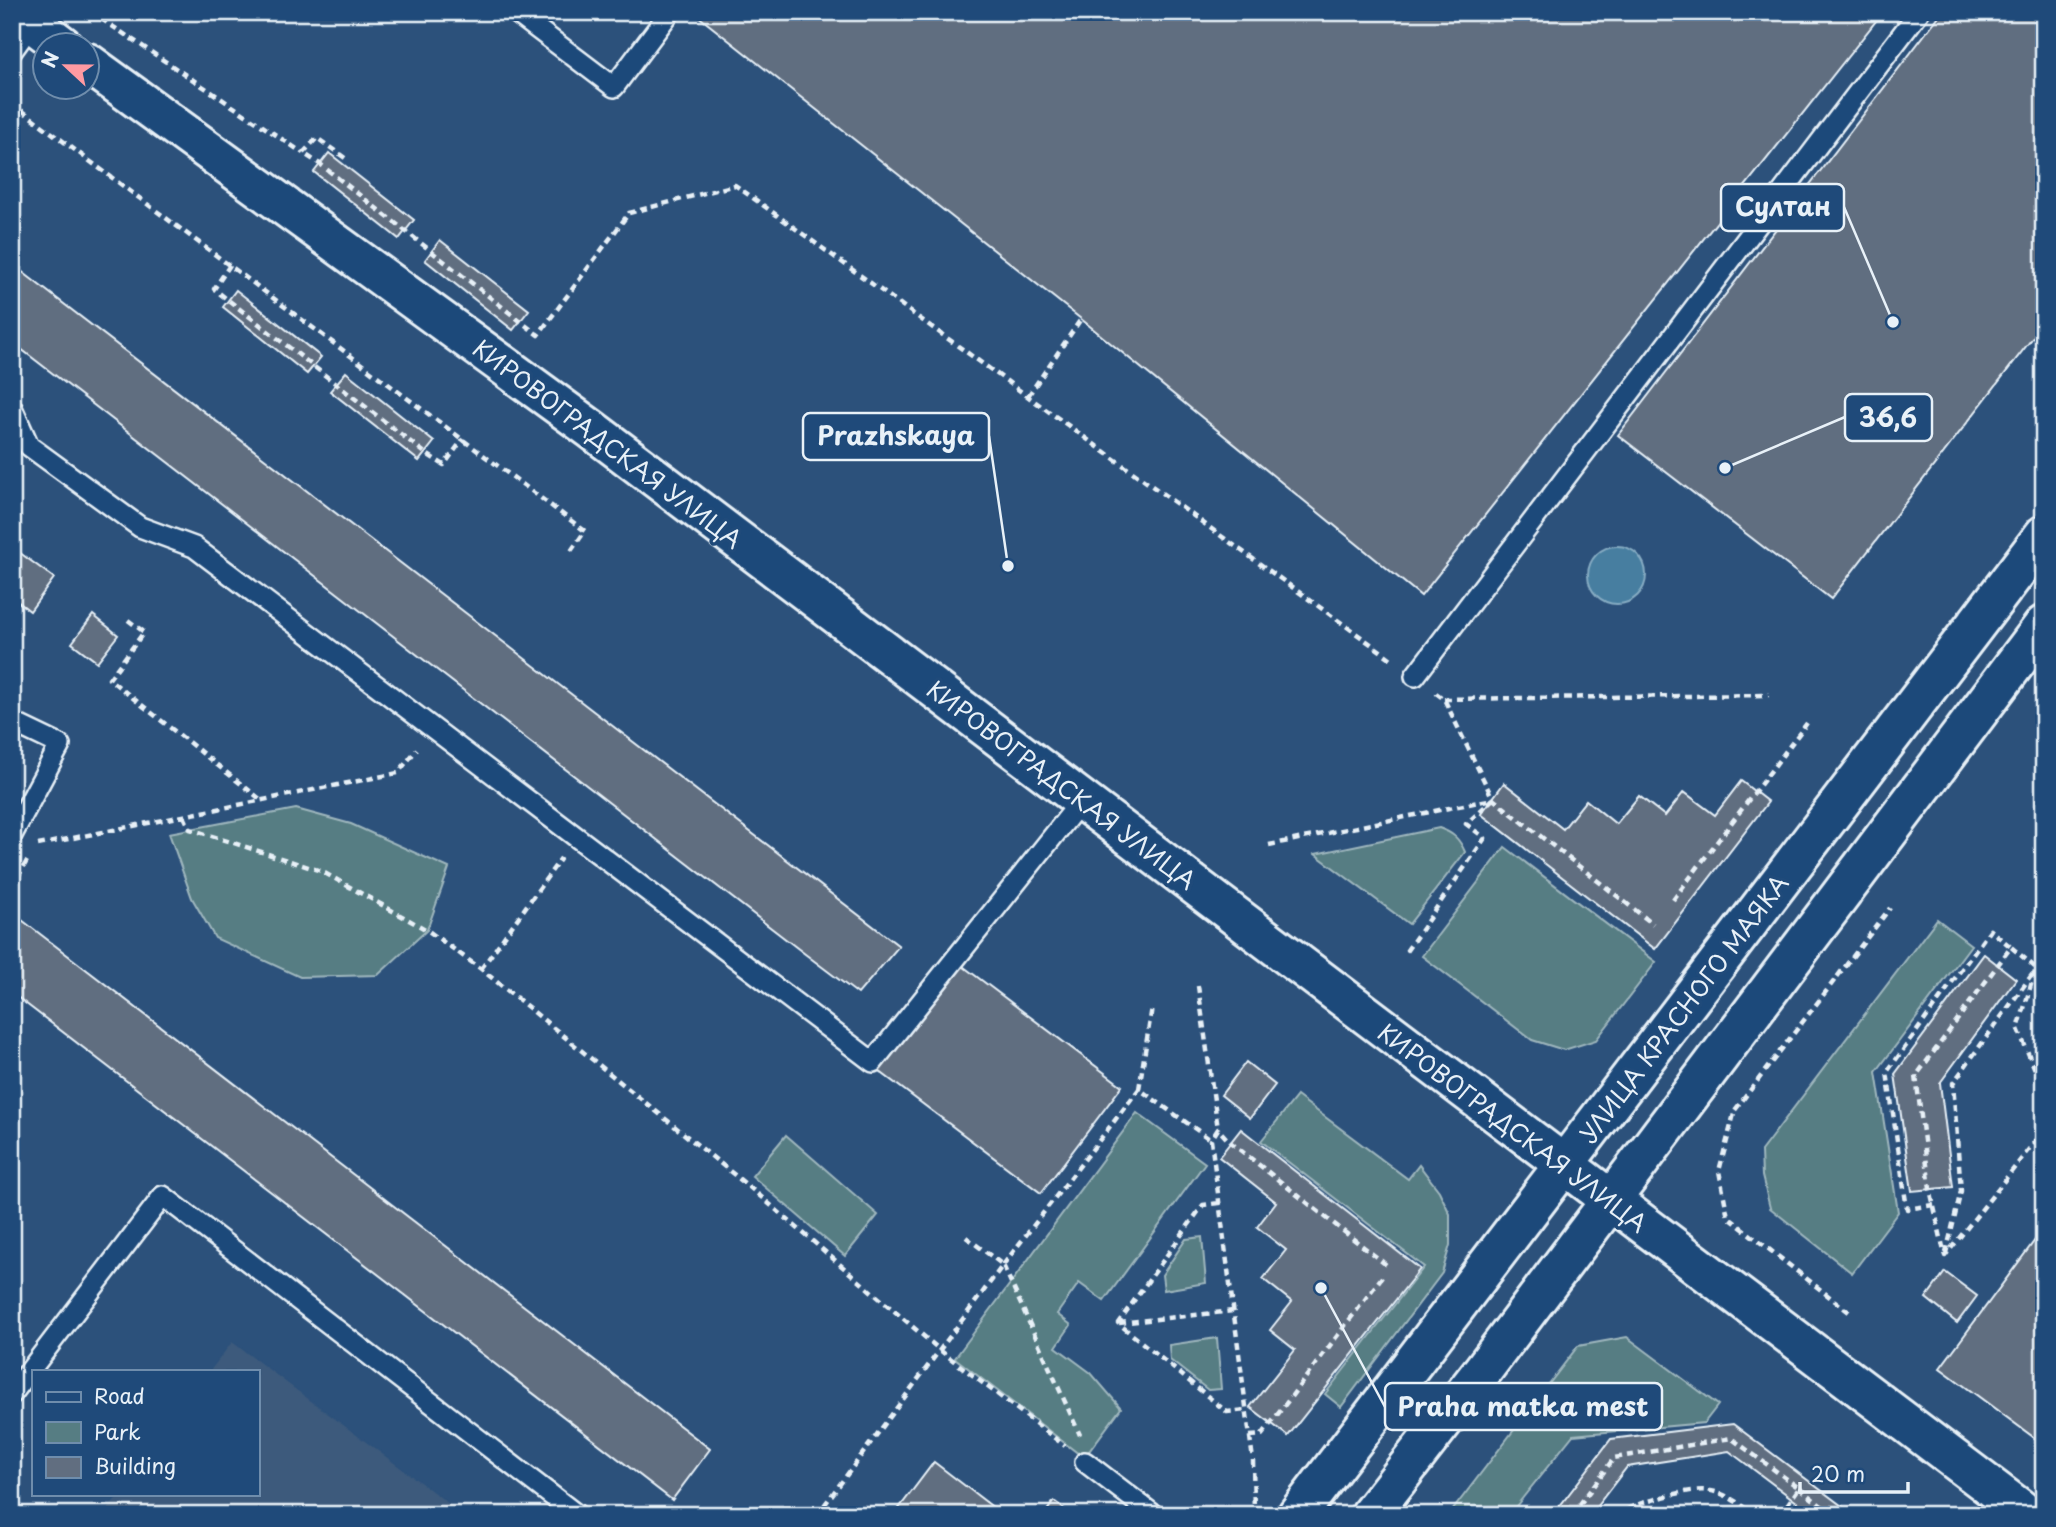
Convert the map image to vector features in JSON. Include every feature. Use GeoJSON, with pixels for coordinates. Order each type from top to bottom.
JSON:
{"type":"FeatureCollection","features":[{"type":"Feature","properties":{"kind":"street","name":"КИРОВОГРАДСКАЯ УЛИЦА"},"geometry":{"type":"LineString","coordinates":[[102,73],[555,401],[2028,1515]]}},
{"type":"Feature","properties":{"kind":"street","name":"УЛИЦА КРАСНОГО МАЯКА"},"geometry":{"type":"LineString","coordinates":[[1297,1515],[2044,535]]}},
{"type":"Feature","properties":{"kind":"street"},"geometry":{"type":"LineString","coordinates":[[1370,1515],[2044,625]]}},
{"type":"Feature","properties":{"kind":"lane"},"geometry":{"type":"LineString","coordinates":[[515,12],[614,88],[670,12]]}},
{"type":"Feature","properties":{"kind":"lane"},"geometry":{"type":"LineString","coordinates":[[1415,676],[1919,12]]}},
{"type":"Feature","properties":{"kind":"lane"},"geometry":{"type":"LineString","coordinates":[[12,408],[29,446],[140,527],[194,547],[873,1062],[1083,800]]}},
{"type":"Feature","properties":{"kind":"lane"},"geometry":{"type":"LineString","coordinates":[[12,451],[24,435]]}},
{"type":"Feature","properties":{"kind":"lane"},"geometry":{"type":"LineString","coordinates":[[12,722],[61,745],[12,835]]}},
{"type":"Feature","properties":{"kind":"lane"},"geometry":{"type":"LineString","coordinates":[[12,1394],[163,1196],[577,1515]]}},
{"type":"Feature","properties":{"kind":"lane"},"geometry":{"type":"LineString","coordinates":[[1090,1465],[1154,1515]]}},
{"type":"Feature","properties":{"kind":"path"},"geometry":{"type":"LineString","coordinates":[[91,12],[320,164],[538,335],[629,213],[735,185],[1444,699],[1493,799],[1653,924]]}},
{"type":"Feature","properties":{"kind":"path"},"geometry":{"type":"LineString","coordinates":[[12,103],[585,531],[571,551]]}},
{"type":"Feature","properties":{"kind":"path"},"geometry":{"type":"LineString","coordinates":[[303,153],[317,138],[345,158]]}},
{"type":"Feature","properties":{"kind":"path"},"geometry":{"type":"LineString","coordinates":[[230,265],[214,289],[425,453],[444,465],[463,439]]}},
{"type":"Feature","properties":{"kind":"path"},"geometry":{"type":"LineString","coordinates":[[1028,396],[1081,319]]}},
{"type":"Feature","properties":{"kind":"path"},"geometry":{"type":"LineString","coordinates":[[128,620],[144,632],[109,679],[260,800]]}},
{"type":"Feature","properties":{"kind":"path"},"geometry":{"type":"LineString","coordinates":[[1444,699],[1769,695]]}},
{"type":"Feature","properties":{"kind":"path"},"geometry":{"type":"LineString","coordinates":[[1673,900],[1807,723]]}},
{"type":"Feature","properties":{"kind":"path"},"geometry":{"type":"LineString","coordinates":[[12,888],[35,846],[398,772]]}},
{"type":"Feature","properties":{"kind":"path"},"geometry":{"type":"LineString","coordinates":[[1269,845],[1493,799]]}},
{"type":"Feature","properties":{"kind":"path"},"geometry":{"type":"LineString","coordinates":[[1405,953],[1485,838],[1466,824],[1493,799]]}},
{"type":"Feature","properties":{"kind":"path"},"geometry":{"type":"LineString","coordinates":[[184,816],[190,829],[321,871],[427,930],[481,969],[753,1190],[941,1351],[1090,1465]]}},
{"type":"Feature","properties":{"kind":"path"},"geometry":{"type":"LineString","coordinates":[[481,969],[548,876]]}},
{"type":"Feature","properties":{"kind":"path"},"geometry":{"type":"LineString","coordinates":[[1849,1312],[1728,1217],[1719,1171],[1735,1110],[1889,908]]}},
{"type":"Feature","properties":{"kind":"path"},"geometry":{"type":"LineString","coordinates":[[1934,1205],[1908,1209],[1887,1072],[1990,930],[2036,968]]}},
{"type":"Feature","properties":{"kind":"path"},"geometry":{"type":"LineString","coordinates":[[1945,1256],[1934,1205],[1916,1076],[2011,947]]}},
{"type":"Feature","properties":{"kind":"path"},"geometry":{"type":"LineString","coordinates":[[2036,968],[2018,1029],[2044,1091]]}},
{"type":"Feature","properties":{"kind":"path"},"geometry":{"type":"LineString","coordinates":[[1945,1256],[1961,1191],[1953,1083],[2036,968]]}},
{"type":"Feature","properties":{"kind":"path"},"geometry":{"type":"LineString","coordinates":[[1198,986],[1217,1129],[1211,1140],[1253,1460],[1254,1515]]}},
{"type":"Feature","properties":{"kind":"path"},"geometry":{"type":"LineString","coordinates":[[817,1515],[1003,1265],[1139,1089],[1152,1007]]}},
{"type":"Feature","properties":{"kind":"path"},"geometry":{"type":"LineString","coordinates":[[1139,1089],[1211,1140]]}},
{"type":"Feature","properties":{"kind":"path"},"geometry":{"type":"LineString","coordinates":[[1217,1129],[1241,1151],[1389,1267]]}},
{"type":"Feature","properties":{"kind":"path"},"geometry":{"type":"LineString","coordinates":[[1945,1256],[2044,1129]]}},
{"type":"Feature","properties":{"kind":"path"},"geometry":{"type":"LineString","coordinates":[[1118,1323],[1203,1205],[1219,1203]]}},
{"type":"Feature","properties":{"kind":"path"},"geometry":{"type":"LineString","coordinates":[[966,1237],[1003,1265],[1090,1465]]}},
{"type":"Feature","properties":{"kind":"path"},"geometry":{"type":"LineString","coordinates":[[1250,1436],[1262,1435],[1382,1277]]}},
{"type":"Feature","properties":{"kind":"path"},"geometry":{"type":"LineString","coordinates":[[1118,1323],[1233,1311]]}},
{"type":"Feature","properties":{"kind":"path"},"geometry":{"type":"LineString","coordinates":[[1118,1323],[1227,1412],[1247,1410]]}},
{"type":"Feature","properties":{"kind":"path"},"geometry":{"type":"LineString","coordinates":[[1572,1515],[1614,1458],[1731,1438],[1833,1515]]}},
{"type":"Feature","properties":{"kind":"path"},"geometry":{"type":"LineString","coordinates":[[1617,1515],[1631,1505],[1697,1488],[1716,1491],[1734,1499],[1754,1515]]}},
{"type":"Feature","properties":{"kind":"path"},"geometry":{"type":"LineString","coordinates":[[1780,1515],[1799,1488]]}},
{"type":"Feature","properties":{"kind":"shaded area"},"geometry":{"type":"Polygon","coordinates":[[[1611,546],[1623,546],[1638,554],[1646,569],[1646,581],[1638,596],[1623,604],[1611,604],[1596,596],[1588,581],[1588,569],[1596,554],[1611,546]]]}},
{"type":"Feature","properties":{"kind":"shaded area"},"geometry":{"type":"Polygon","coordinates":[[[232,1342],[464,1515],[104,1515],[118,1496],[259,1496],[259,1370],[211,1370],[232,1342]]]}},
{"type":"Feature","properties":{"kind":"green space"},"geometry":{"type":"Polygon","coordinates":[[[296,809],[351,824],[449,868],[427,930],[378,975],[300,977],[215,938],[192,898],[169,833],[296,809]]]}},
{"type":"Feature","properties":{"kind":"green space"},"geometry":{"type":"Polygon","coordinates":[[[1439,828],[1455,837],[1465,852],[1409,924],[1315,854],[1439,828]]]}},
{"type":"Feature","properties":{"kind":"green space"},"geometry":{"type":"Polygon","coordinates":[[[1505,847],[1656,962],[1596,1040],[1564,1050],[1532,1040],[1422,956],[1505,847]]]}},
{"type":"Feature","properties":{"kind":"green space"},"geometry":{"type":"Polygon","coordinates":[[[1937,919],[1971,945],[1876,1072],[1898,1212],[1852,1273],[1770,1208],[1762,1176],[1761,1151],[1937,919]]]}},
{"type":"Feature","properties":{"kind":"green space"},"geometry":{"type":"Polygon","coordinates":[[[1297,1096],[1408,1179],[1419,1165],[1439,1191],[1450,1214],[1450,1245],[1442,1273],[1341,1407],[1325,1394],[1424,1267],[1261,1141],[1297,1096]]]}},
{"type":"Feature","properties":{"kind":"green space"},"geometry":{"type":"Polygon","coordinates":[[[1137,1113],[1205,1163],[1104,1301],[1079,1283],[1057,1314],[1071,1325],[1056,1347],[1091,1373],[1121,1408],[1084,1458],[955,1358],[1137,1113]]]}},
{"type":"Feature","properties":{"kind":"green space"},"geometry":{"type":"Polygon","coordinates":[[[786,1135],[878,1215],[845,1256],[752,1176],[786,1135]]]}},
{"type":"Feature","properties":{"kind":"green space"},"geometry":{"type":"Polygon","coordinates":[[[1202,1237],[1206,1283],[1164,1290],[1162,1275],[1186,1239],[1202,1237]]]}},
{"type":"Feature","properties":{"kind":"green space"},"geometry":{"type":"Polygon","coordinates":[[[1627,1337],[1718,1405],[1704,1423],[1573,1435],[1509,1515],[1449,1515],[1578,1346],[1627,1337]]]}},
{"type":"Feature","properties":{"kind":"green space"},"geometry":{"type":"Polygon","coordinates":[[[1217,1338],[1221,1389],[1208,1390],[1170,1360],[1169,1345],[1217,1338]]]}},
{"type":"Feature","properties":{"kind":"building"},"geometry":{"type":"Polygon","coordinates":[[[693,12],[1883,12],[1421,596],[1081,319],[693,12]]]}},
{"type":"Feature","properties":{"kind":"building"},"geometry":{"type":"Polygon","coordinates":[[[1942,12],[2044,12],[2044,323],[1831,599],[1618,435],[1942,12]]]}},
{"type":"Feature","properties":{"kind":"building"},"geometry":{"type":"Polygon","coordinates":[[[329,153],[414,220],[399,239],[314,172],[329,153]]]}},
{"type":"Feature","properties":{"kind":"building"},"geometry":{"type":"Polygon","coordinates":[[[440,240],[529,310],[513,330],[425,260],[440,240]]]}},
{"type":"Feature","properties":{"kind":"building"},"geometry":{"type":"Polygon","coordinates":[[[12,264],[899,946],[858,994],[805,954],[12,342],[12,264]]]}},
{"type":"Feature","properties":{"kind":"building"},"geometry":{"type":"Polygon","coordinates":[[[236,290],[321,357],[307,374],[223,307],[236,290]]]}},
{"type":"Feature","properties":{"kind":"building"},"geometry":{"type":"Polygon","coordinates":[[[346,372],[434,442],[419,461],[330,391],[346,372]]]}},
{"type":"Feature","properties":{"kind":"building"},"geometry":{"type":"Polygon","coordinates":[[[12,547],[54,578],[30,611],[12,597],[12,547]]]}},
{"type":"Feature","properties":{"kind":"building"},"geometry":{"type":"Polygon","coordinates":[[[93,615],[118,635],[97,662],[72,643],[93,615]]]}},
{"type":"Feature","properties":{"kind":"building"},"geometry":{"type":"Polygon","coordinates":[[[1741,781],[1768,802],[1655,949],[1481,814],[1504,783],[1563,829],[1586,800],[1616,824],[1639,796],[1665,816],[1684,792],[1715,815],[1741,781]]]}},
{"type":"Feature","properties":{"kind":"building"},"geometry":{"type":"Polygon","coordinates":[[[18,917],[710,1449],[672,1500],[12,993],[12,925],[18,917]]]}},
{"type":"Feature","properties":{"kind":"building"},"geometry":{"type":"Polygon","coordinates":[[[1984,954],[2016,979],[1940,1083],[1953,1187],[1912,1191],[1895,1074],[1984,954]]]}},
{"type":"Feature","properties":{"kind":"building"},"geometry":{"type":"Polygon","coordinates":[[[960,964],[1122,1086],[1041,1193],[879,1071],[960,964]]]}},
{"type":"Feature","properties":{"kind":"building"},"geometry":{"type":"Polygon","coordinates":[[[1246,1062],[1275,1085],[1250,1118],[1221,1095],[1246,1062]]]}},
{"type":"Feature","properties":{"kind":"building"},"geometry":{"type":"Polygon","coordinates":[[[1241,1129],[1420,1269],[1288,1436],[1250,1407],[1295,1350],[1270,1330],[1292,1302],[1263,1279],[1286,1250],[1257,1227],[1276,1202],[1219,1157],[1241,1129]]]}},
{"type":"Feature","properties":{"kind":"building"},"geometry":{"type":"Polygon","coordinates":[[[2044,1228],[2044,1445],[1940,1368],[2044,1228]]]}},
{"type":"Feature","properties":{"kind":"building"},"geometry":{"type":"Polygon","coordinates":[[[1945,1272],[1977,1296],[1957,1323],[1926,1298],[1945,1272]]]}},
{"type":"Feature","properties":{"kind":"building"},"geometry":{"type":"Polygon","coordinates":[[[1733,1424],[1854,1515],[1814,1515],[1729,1451],[1627,1467],[1590,1515],[1553,1515],[1611,1439],[1733,1424]]]}},
{"type":"Feature","properties":{"kind":"building"},"geometry":{"type":"Polygon","coordinates":[[[934,1462],[1003,1515],[894,1515],[934,1462]]]}},
{"type":"Feature","properties":{"kind":"building"},"geometry":{"type":"Polygon","coordinates":[[[1054,1501],[1072,1515],[1044,1515],[1054,1501]]]}},
{"type":"Feature","properties":{"kind":"place","name":"Султан"},"geometry":{"type":"Point","coordinates":[1893,322]}},
{"type":"Feature","properties":{"kind":"place","name":"36,6"},"geometry":{"type":"Point","coordinates":[1725,468]}},
{"type":"Feature","properties":{"kind":"place","name":"Prazhskaya"},"geometry":{"type":"Point","coordinates":[1008,566]}},
{"type":"Feature","properties":{"kind":"place","name":"Praha matka mest"},"geometry":{"type":"Point","coordinates":[1321,1288]}}]}
